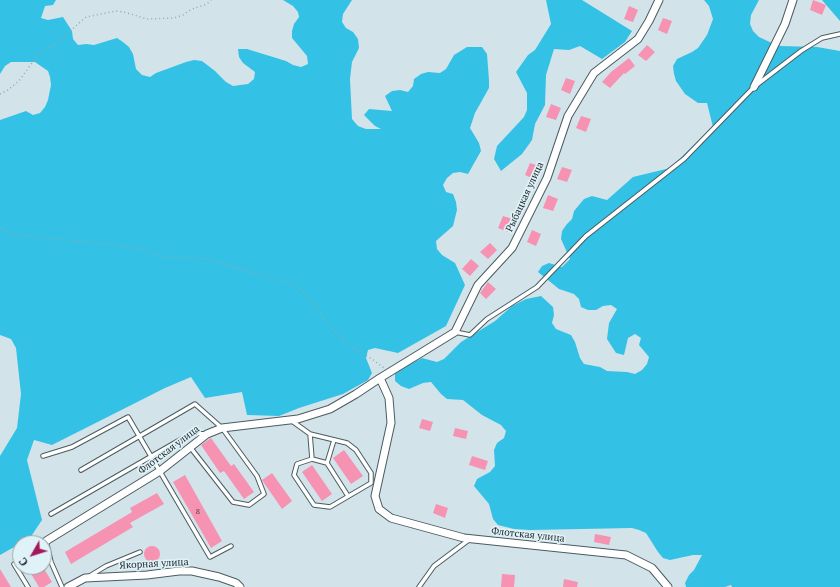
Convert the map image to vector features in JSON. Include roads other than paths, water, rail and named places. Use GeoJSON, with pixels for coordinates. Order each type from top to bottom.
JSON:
{"type":"FeatureCollection","features":[{"type":"Feature","properties":{"kind":"street","name":"Рыбацкая улица"},"geometry":{"type":"LineString","coordinates":[[455,332],[478,285],[512,248],[547,178],[568,116],[594,73],[638,39],[650,22],[659,0]]}},
{"type":"Feature","properties":{"kind":"street"},"geometry":{"type":"LineString","coordinates":[[754,87],[785,24],[793,0]]}},
{"type":"Feature","properties":{"kind":"street"},"geometry":{"type":"LineString","coordinates":[[380,378],[455,332]]}},
{"type":"Feature","properties":{"kind":"street","name":"Флотская улица"},"geometry":{"type":"LineString","coordinates":[[52,537],[160,471],[207,434],[222,428],[291,420],[316,414],[330,409],[380,378],[388,398],[391,423],[375,496],[378,509],[390,518],[471,538],[626,555],[652,568],[668,587]]}},
{"type":"Feature","properties":{"kind":"street","name":"Якорная улица"},"geometry":{"type":"LineString","coordinates":[[68,587],[85,578],[147,575],[179,571],[192,572],[229,580],[236,583],[240,587]]}},
{"type":"Feature","properties":{"kind":"lane"},"geometry":{"type":"LineString","coordinates":[[455,332],[470,334],[488,319],[537,287],[586,236],[684,159],[754,87],[801,51],[822,38],[840,34]]}},
{"type":"Feature","properties":{"kind":"lane"},"geometry":{"type":"LineString","coordinates":[[81,470],[195,404],[222,428],[257,476],[264,494],[249,505],[233,502],[190,447]]}},
{"type":"Feature","properties":{"kind":"lane"},"geometry":{"type":"LineString","coordinates":[[44,456],[72,447],[128,417],[210,557],[231,546]]}},
{"type":"Feature","properties":{"kind":"lane"},"geometry":{"type":"LineString","coordinates":[[291,420],[310,434],[347,443],[356,450],[372,473],[371,482],[330,507],[314,505],[294,475],[297,464],[312,459],[327,463],[348,496]]}},
{"type":"Feature","properties":{"kind":"lane"},"geometry":{"type":"LineString","coordinates":[[50,514],[192,433],[207,434]]}},
{"type":"Feature","properties":{"kind":"lane"},"geometry":{"type":"LineString","coordinates":[[310,434],[312,459]]}},
{"type":"Feature","properties":{"kind":"lane"},"geometry":{"type":"LineString","coordinates":[[327,463],[334,440]]}},
{"type":"Feature","properties":{"kind":"lane"},"geometry":{"type":"LineString","coordinates":[[419,587],[434,566],[471,538]]}},
{"type":"Feature","properties":{"kind":"lane"},"geometry":{"type":"LineString","coordinates":[[85,578],[106,566],[140,552]]}},
{"type":"Feature","properties":{"kind":"lane"},"geometry":{"type":"LineString","coordinates":[[52,564],[62,587]]}},
{"type":"Feature","properties":{"kind":"lane"},"geometry":{"type":"LineString","coordinates":[[21,575],[28,587]]}}]}
